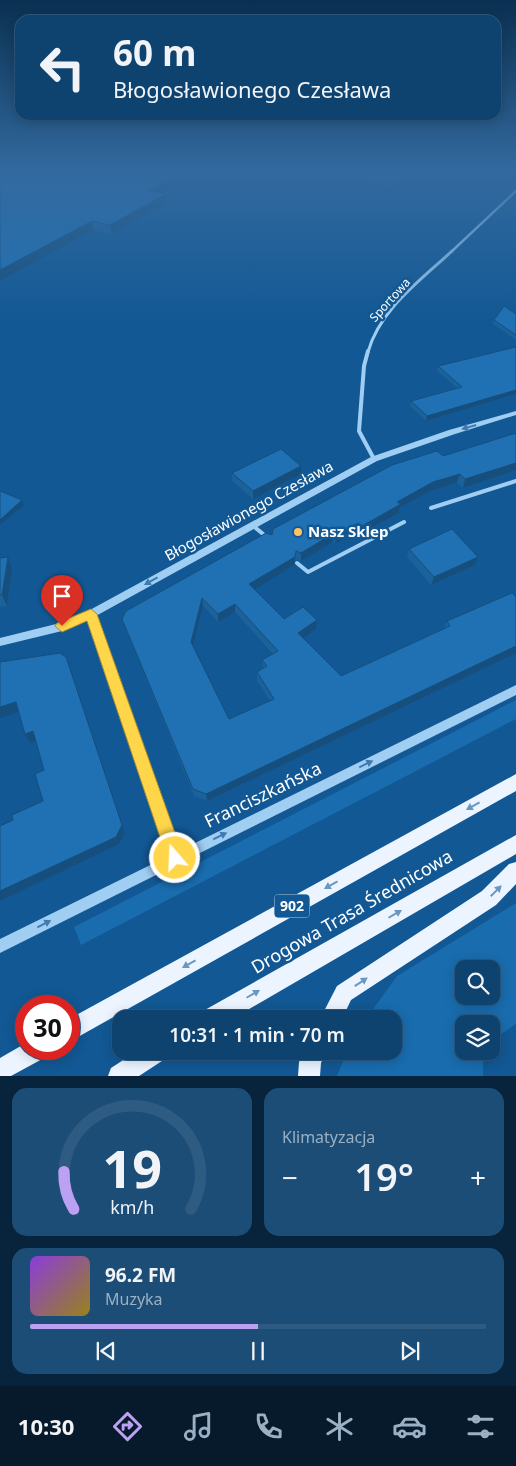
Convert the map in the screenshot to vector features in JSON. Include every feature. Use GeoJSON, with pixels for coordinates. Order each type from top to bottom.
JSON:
{"type":"FeatureCollection","features":[{"type":"Feature","properties":{"kind":"main road","name":"Drogowa Trasa Średnicowa"},"geometry":{"type":"LineString","coordinates":[[80,1026],[516,782]]}},
{"type":"Feature","properties":{"kind":"main road","name":"Drogowa Trasa Średnicowa"},"geometry":{"type":"LineString","coordinates":[[227,1010],[516,844]]}},
{"type":"Feature","properties":{"kind":"main road"},"geometry":{"type":"LineString","coordinates":[[336,1010],[344,993],[489,898],[516,871]]}},
{"type":"Feature","properties":{"kind":"main road"},"geometry":{"type":"LineString","coordinates":[[0,1070],[18,1060]]}},
{"type":"Feature","properties":{"kind":"main road"},"geometry":{"type":"LineString","coordinates":[[119,1076],[143,1060]]}},
{"type":"Feature","properties":{"kind":"main road"},"geometry":{"type":"LineString","coordinates":[[309,1076],[311,1060]]}},
{"type":"Feature","properties":{"kind":"street","name":"Sportowa"},"geometry":{"type":"LineString","coordinates":[[374,459],[360,431],[364,366],[373,334],[397,303],[483,222]]}},
{"type":"Feature","properties":{"kind":"street","name":"Błogosławionego Czesława"},"geometry":{"type":"LineString","coordinates":[[0,642],[62,626],[91,614],[374,459],[452,432],[516,413]]}},
{"type":"Feature","properties":{"kind":"street"},"geometry":{"type":"LineString","coordinates":[[91,614],[175,858]]}},
{"type":"Feature","properties":{"kind":"street","name":"Franciszkańska"},"geometry":{"type":"LineString","coordinates":[[0,946],[516,690]]}},
{"type":"Feature","properties":{"kind":"lane"},"geometry":{"type":"LineString","coordinates":[[431,508],[516,481]]}},
{"type":"Feature","properties":{"kind":"lane"},"geometry":{"type":"LineString","coordinates":[[297,563],[308,572],[404,522]]}},
{"type":"Feature","properties":{"kind":"lane"},"geometry":{"type":"LineString","coordinates":[[252,525],[270,540]]}},
{"type":"Feature","properties":{"kind":"shaded area"},"geometry":{"type":"Polygon","coordinates":[[[516,700],[516,719],[81,945],[74,927],[516,700]]]}},
{"type":"Feature","properties":{"kind":"shaded area"},"geometry":{"type":"Polygon","coordinates":[[[516,903],[516,1024],[500,1035],[500,1015],[455,1015],[455,1060],[483,1060],[483,1076],[337,1076],[343,1060],[402,1060],[402,1010],[372,1010],[397,976],[516,903]]]}},
{"type":"Feature","properties":{"kind":"building"},"geometry":{"type":"Polygon","coordinates":[[[0,222],[90,222],[0,270],[0,222]]]}},
{"type":"Feature","properties":{"kind":"building"},"geometry":{"type":"Polygon","coordinates":[[[97,222],[115,222],[110,225],[97,222]]]}},
{"type":"Feature","properties":{"kind":"building"},"geometry":{"type":"Polygon","coordinates":[[[504,306],[516,314],[516,335],[494,320],[504,306]]]}},
{"type":"Feature","properties":{"kind":"building"},"geometry":{"type":"Polygon","coordinates":[[[516,347],[516,390],[427,416],[411,401],[462,387],[438,366],[516,347]]]}},
{"type":"Feature","properties":{"kind":"building"},"geometry":{"type":"Polygon","coordinates":[[[516,433],[516,463],[465,479],[460,474],[433,482],[397,502],[401,504],[362,526],[358,523],[336,536],[334,533],[301,553],[296,551],[295,557],[249,584],[284,619],[303,607],[317,620],[298,633],[341,676],[450,626],[447,621],[512,593],[516,597],[516,646],[206,794],[193,789],[122,619],[126,611],[266,533],[272,535],[273,529],[392,465],[437,451],[443,456],[516,433]],[[202,598],[191,642],[229,719],[274,699],[257,672],[267,666],[262,660],[278,651],[235,604],[218,614],[202,598]]]}},
{"type":"Feature","properties":{"kind":"building"},"geometry":{"type":"Polygon","coordinates":[[[281,449],[301,466],[253,491],[232,473],[281,449]]]}},
{"type":"Feature","properties":{"kind":"building"},"geometry":{"type":"Polygon","coordinates":[[[0,491],[22,500],[0,520],[0,491]]]}},
{"type":"Feature","properties":{"kind":"building"},"geometry":{"type":"Polygon","coordinates":[[[452,529],[478,557],[434,577],[409,549],[452,529]]]}},
{"type":"Feature","properties":{"kind":"building"},"geometry":{"type":"Polygon","coordinates":[[[8,557],[2,595],[0,595],[0,558],[8,557]]]}},
{"type":"Feature","properties":{"kind":"building"},"geometry":{"type":"Polygon","coordinates":[[[60,653],[66,657],[122,825],[116,837],[0,891],[0,826],[13,820],[12,815],[43,801],[35,774],[44,770],[33,731],[25,734],[16,702],[0,707],[0,662],[60,653]]]}},
{"type":"Feature","properties":{"kind":"place","name":"Nasz Sklep"},"geometry":{"type":"Point","coordinates":[298,532]}},
{"type":"Feature","properties":{"kind":"route"},"geometry":{"type":"LineString","coordinates":[[62,626],[91,614],[175,858]]}}]}
